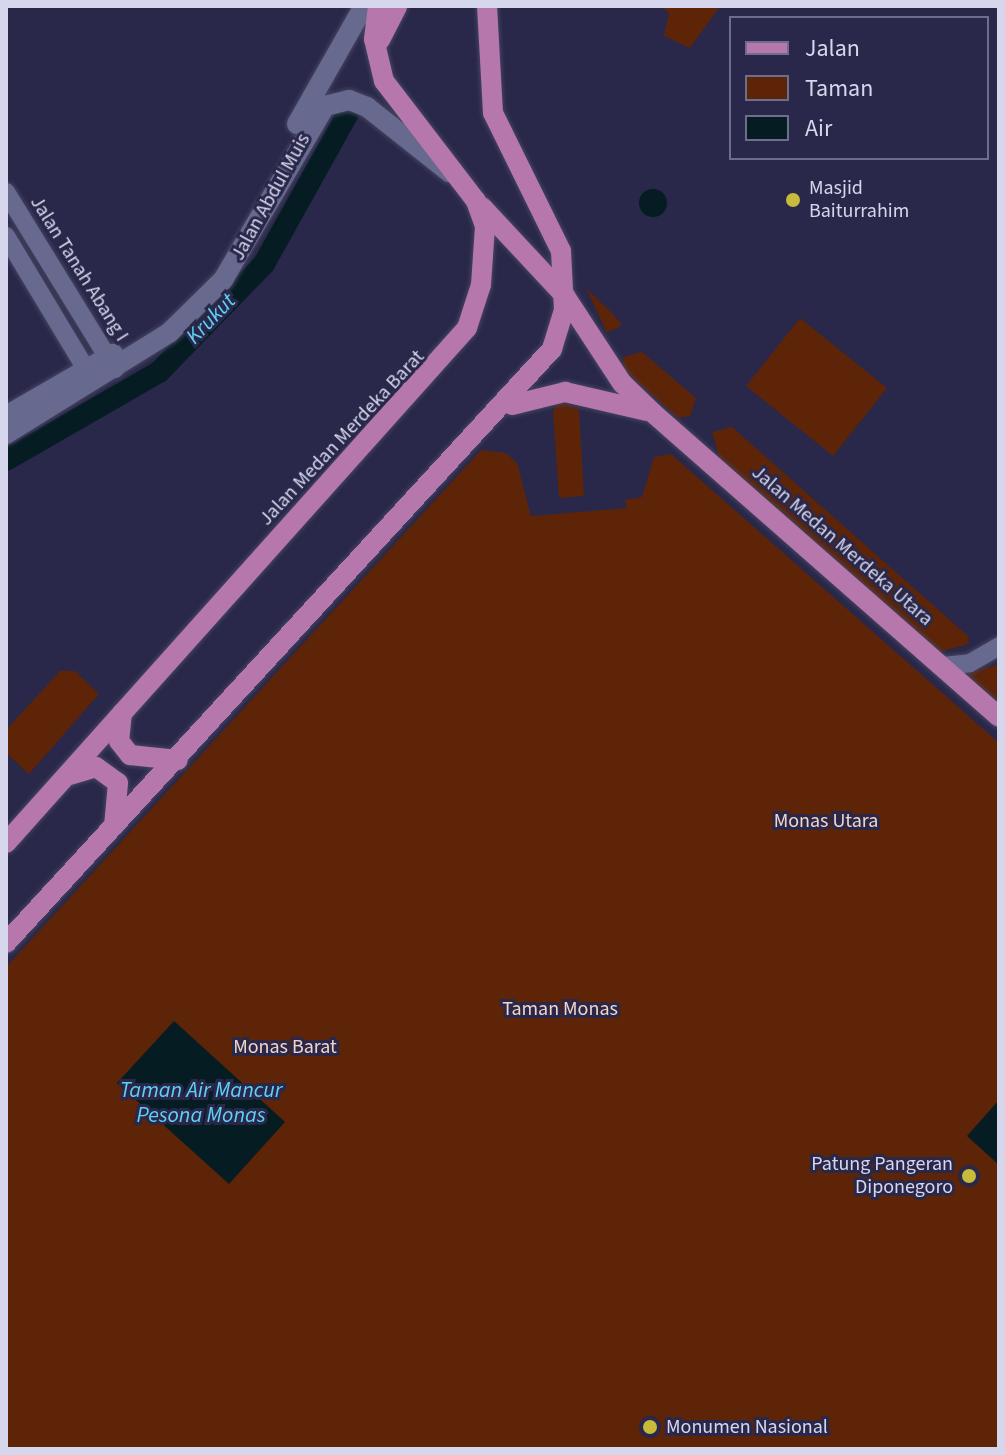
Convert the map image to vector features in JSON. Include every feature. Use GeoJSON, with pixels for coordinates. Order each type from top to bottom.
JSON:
{"type":"FeatureCollection","features":[{"type":"Feature","properties":{"kind":"main road","name":"Jalan Abdul Muis"},"geometry":{"type":"LineString","coordinates":[[112,363],[214,272],[364,6]]}},
{"type":"Feature","properties":{"kind":"main road"},"geometry":{"type":"LineString","coordinates":[[378,6],[375,55],[384,81],[476,201]]}},
{"type":"Feature","properties":{"kind":"main road"},"geometry":{"type":"LineString","coordinates":[[375,55],[397,6]]}},
{"type":"Feature","properties":{"kind":"main road"},"geometry":{"type":"LineString","coordinates":[[6,943],[505,409],[552,349],[565,296],[561,251],[493,113],[487,6]]}},
{"type":"Feature","properties":{"kind":"main road","name":"Jalan Abdul Muis"},"geometry":{"type":"LineString","coordinates":[[6,434],[112,363],[169,333],[223,280],[325,106],[349,100],[367,107],[459,180]]}},
{"type":"Feature","properties":{"kind":"main road","name":"Jalan Medan Merdeka Utara"},"geometry":{"type":"LineString","coordinates":[[476,201],[565,296],[622,383],[999,717]]}},
{"type":"Feature","properties":{"kind":"main road","name":"Jalan Medan Merdeka Barat"},"geometry":{"type":"LineString","coordinates":[[6,843],[458,343],[484,259],[476,201]]}},
{"type":"Feature","properties":{"kind":"main road","name":"Jalan Abdul Muis"},"geometry":{"type":"LineString","coordinates":[[6,416],[91,377]]}},
{"type":"Feature","properties":{"kind":"main road"},"geometry":{"type":"LineString","coordinates":[[505,409],[530,396],[565,392],[652,412]]}},
{"type":"Feature","properties":{"kind":"main road"},"geometry":{"type":"LineString","coordinates":[[122,713],[119,741],[130,755],[178,760]]}},
{"type":"Feature","properties":{"kind":"main road"},"geometry":{"type":"LineString","coordinates":[[63,779],[88,767],[109,774],[121,792],[114,827]]}},
{"type":"Feature","properties":{"kind":"street","name":"Jalan Tanah Abang I"},"geometry":{"type":"LineString","coordinates":[[6,192],[112,363]]}},
{"type":"Feature","properties":{"kind":"street"},"geometry":{"type":"LineString","coordinates":[[6,236],[91,377]]}},
{"type":"Feature","properties":{"kind":"street"},"geometry":{"type":"LineString","coordinates":[[943,666],[970,663],[999,646]]}},
{"type":"Feature","properties":{"kind":"green space"},"geometry":{"type":"Polygon","coordinates":[[[660,6],[720,6],[690,48],[664,36],[669,13],[660,6]]]}},
{"type":"Feature","properties":{"kind":"green space"},"geometry":{"type":"Polygon","coordinates":[[[586,288],[612,313],[622,325],[607,333],[586,288]]]}},
{"type":"Feature","properties":{"kind":"green space"},"geometry":{"type":"Polygon","coordinates":[[[800,318],[887,388],[833,456],[746,386],[800,318]]]}},
{"type":"Feature","properties":{"kind":"green space"},"geometry":{"type":"Polygon","coordinates":[[[642,352],[696,398],[690,416],[678,418],[624,370],[623,357],[642,352]]]}},
{"type":"Feature","properties":{"kind":"green space"},"geometry":{"type":"Polygon","coordinates":[[[559,401],[579,409],[584,496],[559,498],[553,411],[559,401]]]}},
{"type":"Feature","properties":{"kind":"green space"},"geometry":{"type":"Polygon","coordinates":[[[732,427],[969,637],[968,644],[940,652],[719,457],[712,432],[732,427]]]}},
{"type":"Feature","properties":{"kind":"green space","name":"Taman Monas"},"geometry":{"type":"Polygon","coordinates":[[[481,450],[506,453],[517,463],[531,516],[627,508],[625,500],[642,497],[654,457],[671,454],[999,743],[999,1449],[6,1449],[6,967],[481,450]]]}},
{"type":"Feature","properties":{"kind":"green space"},"geometry":{"type":"Polygon","coordinates":[[[999,664],[999,705],[965,674],[999,664]]]}},
{"type":"Feature","properties":{"kind":"green space"},"geometry":{"type":"Polygon","coordinates":[[[60,671],[75,671],[99,694],[29,774],[6,753],[6,730],[60,671]]]}},
{"type":"Feature","properties":{"kind":"water"},"geometry":{"type":"Polygon","coordinates":[[[653,189],[663,193],[667,203],[663,213],[653,217],[643,213],[639,203],[643,193],[653,189]]]}},
{"type":"Feature","properties":{"kind":"water","name":"Taman Air Mancur Pesona Monas"},"geometry":{"type":"Polygon","coordinates":[[[174,1021],[285,1122],[229,1184],[117,1083],[174,1021]]]}},
{"type":"Feature","properties":{"kind":"water"},"geometry":{"type":"Polygon","coordinates":[[[999,1100],[999,1165],[967,1136],[999,1100]]]}},
{"type":"Feature","properties":{"kind":"waterway","name":"Krukut"},"geometry":{"type":"LineString","coordinates":[[6,460],[159,372],[264,264],[349,111]]}},
{"type":"Feature","properties":{"kind":"place","name":"Masjid Baiturrahim"},"geometry":{"type":"Point","coordinates":[793,200]}},
{"type":"Feature","properties":{"kind":"place","name":"Patung Pangeran Diponegoro"},"geometry":{"type":"Point","coordinates":[969,1176]}},
{"type":"Feature","properties":{"kind":"place","name":"Monumen Nasional"},"geometry":{"type":"Point","coordinates":[650,1427]}},
{"type":"Feature","properties":{"kind":"park label","name":"Monas Utara"},"geometry":{"type":"Point","coordinates":[826,821]}},
{"type":"Feature","properties":{"kind":"park label","name":"Monas Barat"},"geometry":{"type":"Point","coordinates":[285,1047]}}]}
